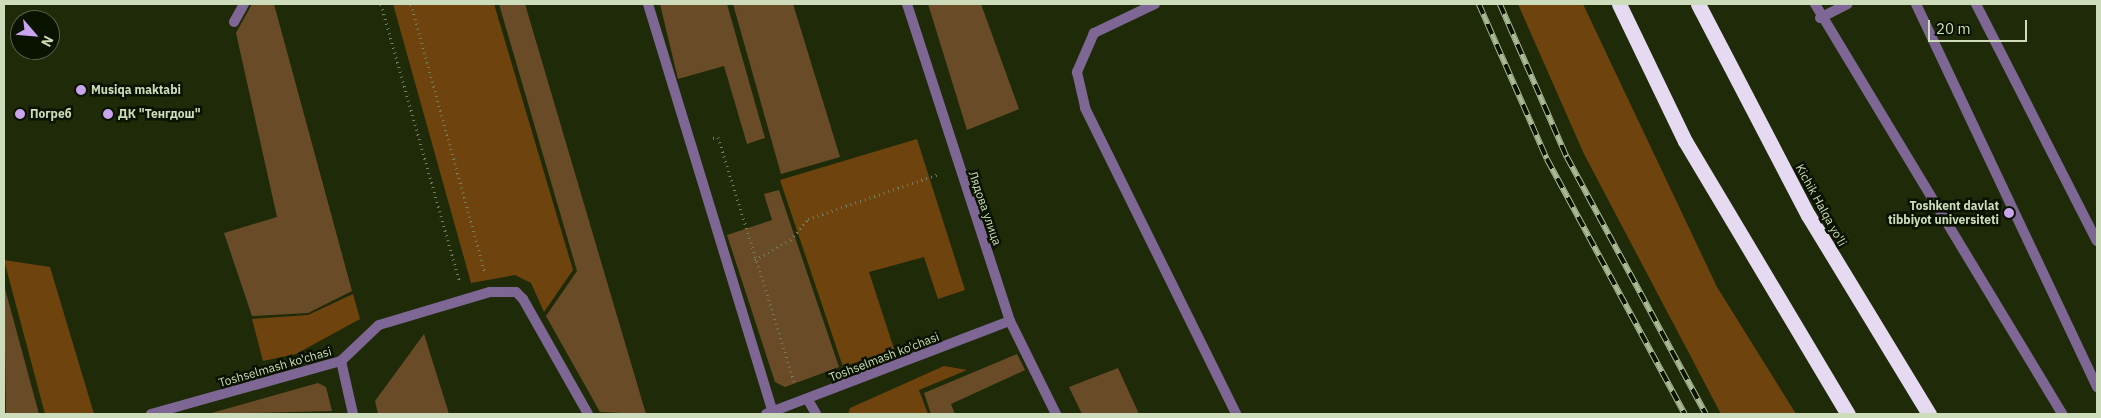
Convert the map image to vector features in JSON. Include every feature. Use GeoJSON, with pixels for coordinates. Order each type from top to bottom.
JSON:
{"type":"FeatureCollection","features":[{"type":"Feature","properties":{"kind":"highway"},"geometry":{"type":"LineString","coordinates":[[1619,4],[1685,141],[1848,414]]}},
{"type":"Feature","properties":{"kind":"highway","name":"Kichik Halqa yo'li"},"geometry":{"type":"LineString","coordinates":[[1698,4],[1808,215],[1929,414]]}},
{"type":"Feature","properties":{"kind":"street"},"geometry":{"type":"LineString","coordinates":[[234,22],[244,4]]}},
{"type":"Feature","properties":{"kind":"street"},"geometry":{"type":"LineString","coordinates":[[648,4],[689,147],[770,413]]}},
{"type":"Feature","properties":{"kind":"street","name":"Лядова улица"},"geometry":{"type":"LineString","coordinates":[[907,4],[958,167],[1010,321],[1056,414]]}},
{"type":"Feature","properties":{"kind":"street"},"geometry":{"type":"LineString","coordinates":[[1155,4],[1094,33],[1077,72],[1085,108],[1236,414]]}},
{"type":"Feature","properties":{"kind":"street"},"geometry":{"type":"LineString","coordinates":[[1816,4],[1820,18],[2062,414]]}},
{"type":"Feature","properties":{"kind":"street"},"geometry":{"type":"LineString","coordinates":[[1820,18],[1848,4]]}},
{"type":"Feature","properties":{"kind":"street"},"geometry":{"type":"LineString","coordinates":[[1916,4],[2097,387]]}},
{"type":"Feature","properties":{"kind":"street"},"geometry":{"type":"LineString","coordinates":[[1976,4],[2097,241]]}},
{"type":"Feature","properties":{"kind":"street","name":"Toshselmash ko'chasi"},"geometry":{"type":"LineString","coordinates":[[151,414],[341,361],[379,325],[464,298],[490,292],[516,292],[523,299],[588,414]]}},
{"type":"Feature","properties":{"kind":"street","name":"Toshselmash ko'chasi"},"geometry":{"type":"LineString","coordinates":[[770,413],[1010,321]]}},
{"type":"Feature","properties":{"kind":"street"},"geometry":{"type":"LineString","coordinates":[[341,361],[353,414]]}},
{"type":"Feature","properties":{"kind":"street"},"geometry":{"type":"LineString","coordinates":[[804,401],[816,414]]}},
{"type":"Feature","properties":{"kind":"path"},"geometry":{"type":"LineString","coordinates":[[381,4],[464,298]]}},
{"type":"Feature","properties":{"kind":"path"},"geometry":{"type":"LineString","coordinates":[[411,4],[490,292]]}},
{"type":"Feature","properties":{"kind":"path"},"geometry":{"type":"LineString","coordinates":[[689,147],[718,137],[756,260],[804,401]]}},
{"type":"Feature","properties":{"kind":"path"},"geometry":{"type":"LineString","coordinates":[[726,270],[756,260],[790,240],[808,219],[958,167]]}},
{"type":"Feature","properties":{"kind":"shaded area"},"geometry":{"type":"Polygon","coordinates":[[[252,4],[274,4],[352,291],[308,313],[252,316],[224,233],[277,217],[236,33],[252,4]]]}},
{"type":"Feature","properties":{"kind":"shaded area"},"geometry":{"type":"Polygon","coordinates":[[[393,4],[494,4],[573,270],[544,312],[531,283],[515,275],[471,283],[393,4]]]}},
{"type":"Feature","properties":{"kind":"shaded area"},"geometry":{"type":"Polygon","coordinates":[[[499,4],[525,4],[646,414],[600,412],[546,316],[577,271],[499,4]]]}},
{"type":"Feature","properties":{"kind":"shaded area"},"geometry":{"type":"Polygon","coordinates":[[[660,4],[727,4],[765,138],[747,144],[724,66],[678,79],[660,4]]]}},
{"type":"Feature","properties":{"kind":"shaded area"},"geometry":{"type":"Polygon","coordinates":[[[733,4],[793,4],[840,157],[781,174],[733,4]]]}},
{"type":"Feature","properties":{"kind":"shaded area"},"geometry":{"type":"Polygon","coordinates":[[[928,4],[981,4],[1019,109],[967,130],[928,4]]]}},
{"type":"Feature","properties":{"kind":"shaded area"},"geometry":{"type":"Polygon","coordinates":[[[1518,4],[1583,4],[1717,287],[1796,414],[1721,414],[1584,154],[1518,4]]]}},
{"type":"Feature","properties":{"kind":"shaded area"},"geometry":{"type":"Polygon","coordinates":[[[917,139],[965,290],[938,299],[924,257],[869,272],[894,349],[843,367],[780,180],[917,139]]]}},
{"type":"Feature","properties":{"kind":"shaded area"},"geometry":{"type":"Polygon","coordinates":[[[779,190],[839,367],[785,387],[775,382],[727,235],[772,220],[764,194],[779,190]]]}},
{"type":"Feature","properties":{"kind":"shaded area"},"geometry":{"type":"Polygon","coordinates":[[[4,260],[50,267],[94,414],[45,414],[4,260]]]}},
{"type":"Feature","properties":{"kind":"shaded area"},"geometry":{"type":"Polygon","coordinates":[[[4,285],[39,414],[6,414],[4,285]]]}},
{"type":"Feature","properties":{"kind":"shaded area"},"geometry":{"type":"Polygon","coordinates":[[[353,294],[360,319],[296,354],[263,361],[252,319],[308,315],[353,294]]]}},
{"type":"Feature","properties":{"kind":"shaded area"},"geometry":{"type":"Polygon","coordinates":[[[424,334],[449,414],[378,414],[375,401],[424,334]]]}},
{"type":"Feature","properties":{"kind":"shaded area"},"geometry":{"type":"Polygon","coordinates":[[[1017,354],[1025,370],[951,404],[955,414],[931,414],[924,393],[1017,354]]]}},
{"type":"Feature","properties":{"kind":"shaded area"},"geometry":{"type":"Polygon","coordinates":[[[944,366],[967,370],[919,390],[928,414],[848,414],[850,408],[944,366]]]}},
{"type":"Feature","properties":{"kind":"shaded area"},"geometry":{"type":"Polygon","coordinates":[[[1118,368],[1139,414],[1082,414],[1069,387],[1118,368]]]}},
{"type":"Feature","properties":{"kind":"shaded area"},"geometry":{"type":"Polygon","coordinates":[[[318,383],[326,387],[332,411],[208,414],[318,383]]]}},
{"type":"Feature","properties":{"kind":"railway"},"geometry":{"type":"LineString","coordinates":[[1479,4],[1547,159],[1685,414]]}},
{"type":"Feature","properties":{"kind":"railway"},"geometry":{"type":"LineString","coordinates":[[1500,4],[1567,157],[1706,414]]}},
{"type":"Feature","properties":{"kind":"place","name":"Musiqa maktabi"},"geometry":{"type":"Point","coordinates":[81,90]}},
{"type":"Feature","properties":{"kind":"place","name":"Погреб"},"geometry":{"type":"Point","coordinates":[20,114]}},
{"type":"Feature","properties":{"kind":"place","name":"ДК \"Тенгдош\""},"geometry":{"type":"Point","coordinates":[108,114]}},
{"type":"Feature","properties":{"kind":"place","name":"Toshkent davlat tibbiyot universiteti"},"geometry":{"type":"Point","coordinates":[2009,213]}}]}
